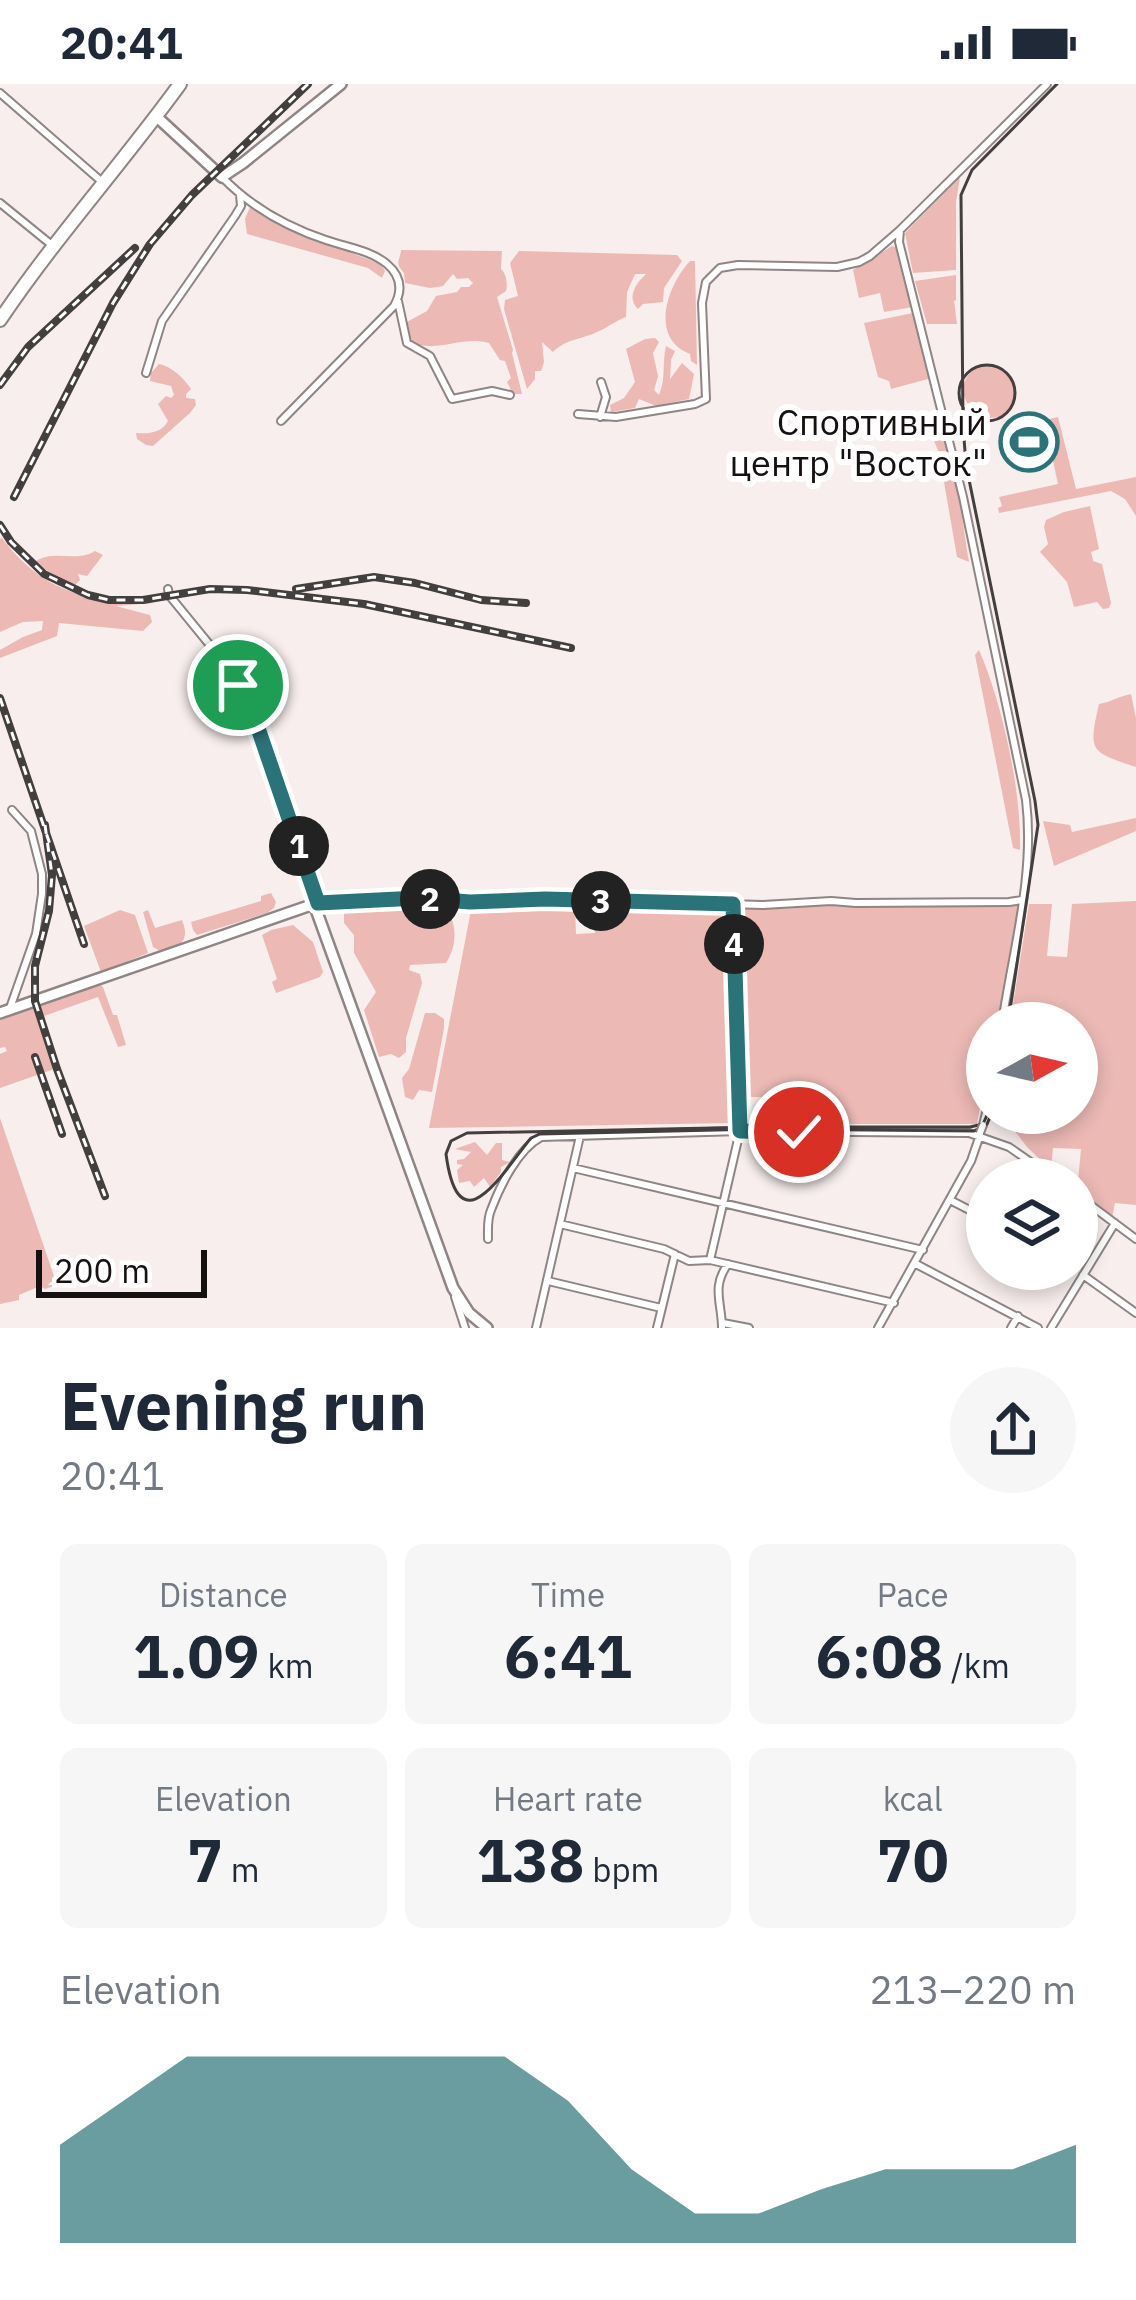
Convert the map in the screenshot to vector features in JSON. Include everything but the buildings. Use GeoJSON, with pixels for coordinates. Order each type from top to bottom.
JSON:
{"type":"FeatureCollection","features":[{"type":"Feature","properties":{"kind":"main road"},"geometry":{"type":"LineString","coordinates":[[0,320],[180,84]]}},
{"type":"Feature","properties":{"kind":"street"},"geometry":{"type":"LineString","coordinates":[[222,177],[341,84]]}},
{"type":"Feature","properties":{"kind":"street"},"geometry":{"type":"LineString","coordinates":[[578,414],[600,417],[706,399],[703,291],[715,271],[738,266],[847,266],[870,256],[1047,84]]}},
{"type":"Feature","properties":{"kind":"street"},"geometry":{"type":"LineString","coordinates":[[0,93],[104,183]]}},
{"type":"Feature","properties":{"kind":"street"},"geometry":{"type":"LineString","coordinates":[[157,117],[254,206],[379,260],[398,280],[398,300],[281,421]]}},
{"type":"Feature","properties":{"kind":"street"},"geometry":{"type":"LineString","coordinates":[[146,373],[162,321],[236,216],[240,195]]}},
{"type":"Feature","properties":{"kind":"street"},"geometry":{"type":"LineString","coordinates":[[0,202],[53,247]]}},
{"type":"Feature","properties":{"kind":"street"},"geometry":{"type":"LineString","coordinates":[[900,230],[899,242],[963,497],[1026,800],[1030,831],[1005,1002]]}},
{"type":"Feature","properties":{"kind":"street"},"geometry":{"type":"LineString","coordinates":[[398,300],[407,343],[430,356],[452,399],[492,391],[510,394]]}},
{"type":"Feature","properties":{"kind":"street"},"geometry":{"type":"LineString","coordinates":[[600,417],[606,397],[601,382]]}},
{"type":"Feature","properties":{"kind":"street"},"geometry":{"type":"LineString","coordinates":[[168,589],[251,707],[465,1328]]}},
{"type":"Feature","properties":{"kind":"street"},"geometry":{"type":"LineString","coordinates":[[4,1012],[36,934],[42,894],[31,831],[12,810]]}},
{"type":"Feature","properties":{"kind":"street"},"geometry":{"type":"LineString","coordinates":[[4,1012],[316,903],[418,898],[733,904],[1022,900]]}},
{"type":"Feature","properties":{"kind":"street"},"geometry":{"type":"LineString","coordinates":[[710,1260],[740,1127],[733,904]]}},
{"type":"Feature","properties":{"kind":"street"},"geometry":{"type":"LineString","coordinates":[[488,1239],[489,1214],[505,1181],[530,1143],[541,1137],[740,1127],[966,1131]]}},
{"type":"Feature","properties":{"kind":"street"},"geometry":{"type":"LineString","coordinates":[[896,1328],[880,1325],[950,1200],[980,1134]]}},
{"type":"Feature","properties":{"kind":"street"},"geometry":{"type":"LineString","coordinates":[[986,1134],[1027,1158]]}},
{"type":"Feature","properties":{"kind":"street"},"geometry":{"type":"LineString","coordinates":[[536,1328],[580,1136]]}},
{"type":"Feature","properties":{"kind":"street"},"geometry":{"type":"LineString","coordinates":[[573,1168],[923,1250]]}},
{"type":"Feature","properties":{"kind":"street"},"geometry":{"type":"LineString","coordinates":[[950,1200],[966,1208]]}},
{"type":"Feature","properties":{"kind":"street"},"geometry":{"type":"LineString","coordinates":[[1098,1210],[1136,1239]]}},
{"type":"Feature","properties":{"kind":"street"},"geometry":{"type":"LineString","coordinates":[[1098,1248],[1115,1223]]}},
{"type":"Feature","properties":{"kind":"street"},"geometry":{"type":"LineString","coordinates":[[560,1224],[689,1262],[710,1260],[893,1304]]}},
{"type":"Feature","properties":{"kind":"street"},"geometry":{"type":"LineString","coordinates":[[656,1328],[675,1255]]}},
{"type":"Feature","properties":{"kind":"street"},"geometry":{"type":"LineString","coordinates":[[728,1264],[718,1280],[716,1296],[722,1325],[749,1328]]}},
{"type":"Feature","properties":{"kind":"street"},"geometry":{"type":"LineString","coordinates":[[916,1264],[1038,1328]]}},
{"type":"Feature","properties":{"kind":"street"},"geometry":{"type":"LineString","coordinates":[[547,1281],[661,1308]]}},
{"type":"Feature","properties":{"kind":"street"},"geometry":{"type":"LineString","coordinates":[[1098,1283],[1136,1313]]}},
{"type":"Feature","properties":{"kind":"street"},"geometry":{"type":"LineString","coordinates":[[453,1288],[469,1313],[488,1328]]}},
{"type":"Feature","properties":{"kind":"street"},"geometry":{"type":"LineString","coordinates":[[1051,1328],[1072,1290]]}},
{"type":"Feature","properties":{"kind":"street"},"geometry":{"type":"LineString","coordinates":[[1011,1328],[1018,1316]]}},
{"type":"Feature","properties":{"kind":"shaded area"},"geometry":{"type":"Polygon","coordinates":[[[960,177],[956,270],[913,273],[905,233],[960,177]]]}},
{"type":"Feature","properties":{"kind":"shaded area"},"geometry":{"type":"Polygon","coordinates":[[[250,207],[309,237],[381,264],[382,278],[368,268],[247,234],[245,219],[250,207]]]}},
{"type":"Feature","properties":{"kind":"shaded area"},"geometry":{"type":"Polygon","coordinates":[[[892,246],[899,249],[913,307],[884,312],[880,293],[859,298],[853,270],[892,246]]]}},
{"type":"Feature","properties":{"kind":"shaded area"},"geometry":{"type":"Polygon","coordinates":[[[401,250],[502,251],[507,288],[497,297],[522,394],[513,394],[505,361],[489,343],[429,346],[408,341],[405,323],[427,311],[436,296],[473,283],[453,274],[443,286],[405,283],[398,264],[401,250]]]}},
{"type":"Feature","properties":{"kind":"shaded area"},"geometry":{"type":"Polygon","coordinates":[[[519,251],[677,255],[682,261],[664,288],[663,302],[638,309],[634,305],[636,286],[646,274],[635,274],[627,292],[626,317],[553,352],[542,342],[544,362],[527,389],[504,309],[505,300],[518,296],[510,263],[519,251]]]}},
{"type":"Feature","properties":{"kind":"shaded area"},"geometry":{"type":"Polygon","coordinates":[[[690,261],[695,261],[697,365],[669,336],[666,324],[669,297],[690,261]]]}},
{"type":"Feature","properties":{"kind":"shaded area"},"geometry":{"type":"Polygon","coordinates":[[[956,275],[957,324],[927,324],[915,281],[956,275]]]}},
{"type":"Feature","properties":{"kind":"shaded area"},"geometry":{"type":"Polygon","coordinates":[[[913,313],[931,376],[891,389],[889,381],[878,377],[864,323],[913,313]]]}},
{"type":"Feature","properties":{"kind":"shaded area"},"geometry":{"type":"Polygon","coordinates":[[[655,338],[659,342],[653,353],[658,376],[654,390],[659,395],[666,346],[675,351],[670,379],[682,363],[694,374],[689,399],[656,406],[639,399],[635,408],[611,412],[610,405],[624,398],[635,382],[626,349],[655,338]]]}},
{"type":"Feature","properties":{"kind":"shaded area"},"geometry":{"type":"Polygon","coordinates":[[[159,364],[185,381],[191,389],[186,398],[195,399],[196,405],[153,446],[137,439],[136,433],[158,430],[168,421],[158,404],[174,395],[171,386],[150,381],[159,364]]]}},
{"type":"Feature","properties":{"kind":"shaded area"},"geometry":{"type":"Polygon","coordinates":[[[981,364],[1001,371],[1014,386],[1013,401],[1005,413],[994,418],[973,410],[963,388],[968,375],[981,364]]]}},
{"type":"Feature","properties":{"kind":"shaded area"},"geometry":{"type":"Polygon","coordinates":[[[1058,417],[1076,489],[1136,477],[1136,516],[1125,499],[1111,491],[999,513],[999,497],[1058,484],[1045,427],[1027,431],[1025,425],[1058,417]]]}},
{"type":"Feature","properties":{"kind":"shaded area"},"geometry":{"type":"Polygon","coordinates":[[[933,425],[941,427],[952,459],[969,562],[957,557],[933,425]]]}},
{"type":"Feature","properties":{"kind":"shaded area"},"geometry":{"type":"Polygon","coordinates":[[[1090,506],[1099,549],[1091,552],[1093,561],[1102,564],[1111,603],[1103,609],[1097,602],[1074,607],[1067,582],[1040,552],[1048,544],[1046,520],[1090,506]]]}},
{"type":"Feature","properties":{"kind":"shaded area"},"geometry":{"type":"Polygon","coordinates":[[[2,538],[25,564],[66,590],[98,599],[153,603],[116,606],[150,615],[152,622],[143,631],[59,623],[57,636],[0,658],[0,650],[42,630],[43,621],[23,622],[0,632],[2,538]]]}},
{"type":"Feature","properties":{"kind":"shaded area"},"geometry":{"type":"Polygon","coordinates":[[[95,551],[103,555],[87,576],[78,574],[80,580],[74,586],[36,561],[80,556],[95,551]]]}},
{"type":"Feature","properties":{"kind":"shaded area"},"geometry":{"type":"Polygon","coordinates":[[[979,650],[1009,748],[1020,850],[1013,848],[975,655],[979,650]]]}},
{"type":"Feature","properties":{"kind":"shaded area"},"geometry":{"type":"Polygon","coordinates":[[[1131,694],[1136,767],[1109,758],[1094,741],[1099,704],[1131,694]]]}},
{"type":"Feature","properties":{"kind":"shaded area"},"geometry":{"type":"Polygon","coordinates":[[[1136,818],[1136,831],[1054,866],[1043,821],[1070,825],[1072,832],[1136,818]]]}},
{"type":"Feature","properties":{"kind":"shaded area"},"geometry":{"type":"Polygon","coordinates":[[[271,893],[276,902],[267,913],[197,935],[193,930],[191,922],[261,901],[261,896],[271,893]]]}},
{"type":"Feature","properties":{"kind":"shaded area"},"geometry":{"type":"Polygon","coordinates":[[[1136,901],[1136,1205],[1115,1203],[1112,1217],[1098,1207],[1098,1158],[1080,1158],[1081,1149],[1053,1148],[1052,1158],[1038,1158],[1017,1134],[1098,1134],[1098,1002],[1013,1002],[1029,904],[1052,904],[1047,956],[1067,957],[1072,904],[1136,901]]]}},
{"type":"Feature","properties":{"kind":"shaded area"},"geometry":{"type":"Polygon","coordinates":[[[594,904],[731,905],[734,1123],[429,1128],[472,905],[575,905],[576,934],[595,933],[594,904]]]}},
{"type":"Feature","properties":{"kind":"shaded area"},"geometry":{"type":"Polygon","coordinates":[[[1020,904],[1003,1002],[966,1002],[966,1124],[781,1124],[780,1097],[740,1097],[735,905],[1020,904]]]}},
{"type":"Feature","properties":{"kind":"shaded area"},"geometry":{"type":"Polygon","coordinates":[[[445,907],[454,927],[450,956],[446,963],[410,965],[409,970],[420,974],[422,983],[406,1052],[399,1058],[379,1057],[364,1010],[376,992],[354,953],[354,935],[344,923],[344,911],[445,907]]]}},
{"type":"Feature","properties":{"kind":"shaded area"},"geometry":{"type":"Polygon","coordinates":[[[120,910],[135,915],[148,953],[101,972],[84,926],[120,910]]]}},
{"type":"Feature","properties":{"kind":"shaded area"},"geometry":{"type":"Polygon","coordinates":[[[148,910],[155,928],[182,920],[182,941],[162,952],[153,947],[143,912],[148,910]]]}},
{"type":"Feature","properties":{"kind":"shaded area"},"geometry":{"type":"Polygon","coordinates":[[[293,925],[313,942],[323,972],[276,993],[272,982],[277,979],[262,935],[293,925]]]}},
{"type":"Feature","properties":{"kind":"shaded area"},"geometry":{"type":"Polygon","coordinates":[[[98,983],[117,1015],[126,1045],[118,1047],[98,997],[44,1016],[60,1067],[0,1088],[0,1054],[7,1051],[0,1048],[0,1019],[98,983]]]}},
{"type":"Feature","properties":{"kind":"shaded area"},"geometry":{"type":"Polygon","coordinates":[[[425,1013],[444,1019],[444,1028],[432,1092],[419,1090],[413,1100],[405,1097],[402,1078],[425,1013]]]}},
{"type":"Feature","properties":{"kind":"shaded area"},"geometry":{"type":"Polygon","coordinates":[[[0,1118],[57,1285],[40,1286],[19,1295],[19,1300],[0,1304],[0,1118]]]}},
{"type":"Feature","properties":{"kind":"shaded area"},"geometry":{"type":"Polygon","coordinates":[[[475,1142],[487,1155],[496,1143],[502,1143],[502,1160],[510,1162],[501,1167],[490,1187],[484,1178],[474,1187],[470,1181],[459,1183],[457,1170],[463,1165],[457,1160],[471,1152],[455,1149],[475,1142]]]}},
{"type":"Feature","properties":{"kind":"tram line"},"geometry":{"type":"LineString","coordinates":[[1011,1002],[1038,825],[966,465],[961,195],[972,170],[1057,84]]}},
{"type":"Feature","properties":{"kind":"tram line"},"geometry":{"type":"LineString","coordinates":[[987,365],[1007,373],[1015,393],[1007,413],[987,421],[967,413],[959,393],[967,373],[987,365]]}},
{"type":"Feature","properties":{"kind":"tram line"},"geometry":{"type":"LineString","coordinates":[[966,1127],[761,1127],[467,1133],[451,1141],[446,1154],[452,1182],[461,1197],[471,1200],[496,1183],[531,1138],[540,1134],[966,1131]]}},
{"type":"Feature","properties":{"kind":"railway"},"geometry":{"type":"LineString","coordinates":[[14,497],[113,303],[150,244],[192,195],[308,84]]}},
{"type":"Feature","properties":{"kind":"railway"},"geometry":{"type":"LineString","coordinates":[[0,385],[28,347],[135,248]]}},
{"type":"Feature","properties":{"kind":"railway"},"geometry":{"type":"LineString","coordinates":[[0,525],[44,574],[109,600],[143,600],[210,589],[247,590],[364,604],[571,648]]}},
{"type":"Feature","properties":{"kind":"railway"},"geometry":{"type":"LineString","coordinates":[[296,589],[374,577],[481,600],[526,603]]}},
{"type":"Feature","properties":{"kind":"railway"},"geometry":{"type":"LineString","coordinates":[[0,698],[84,944]]}},
{"type":"Feature","properties":{"kind":"railway"},"geometry":{"type":"LineString","coordinates":[[45,825],[52,875],[49,911],[35,966],[35,1001],[105,1196]]}},
{"type":"Feature","properties":{"kind":"railway"},"geometry":{"type":"LineString","coordinates":[[35,1057],[62,1134]]}},
{"type":"Feature","properties":{"kind":"place","name":"Спортивный центр \"Восток\""},"geometry":{"type":"Point","coordinates":[1029,442]}},
{"type":"Feature","properties":{"kind":"route"},"geometry":{"type":"LineString","coordinates":[[238,685],[251,707],[318,903],[418,898],[733,904],[740,1131],[799,1132]]}}]}
